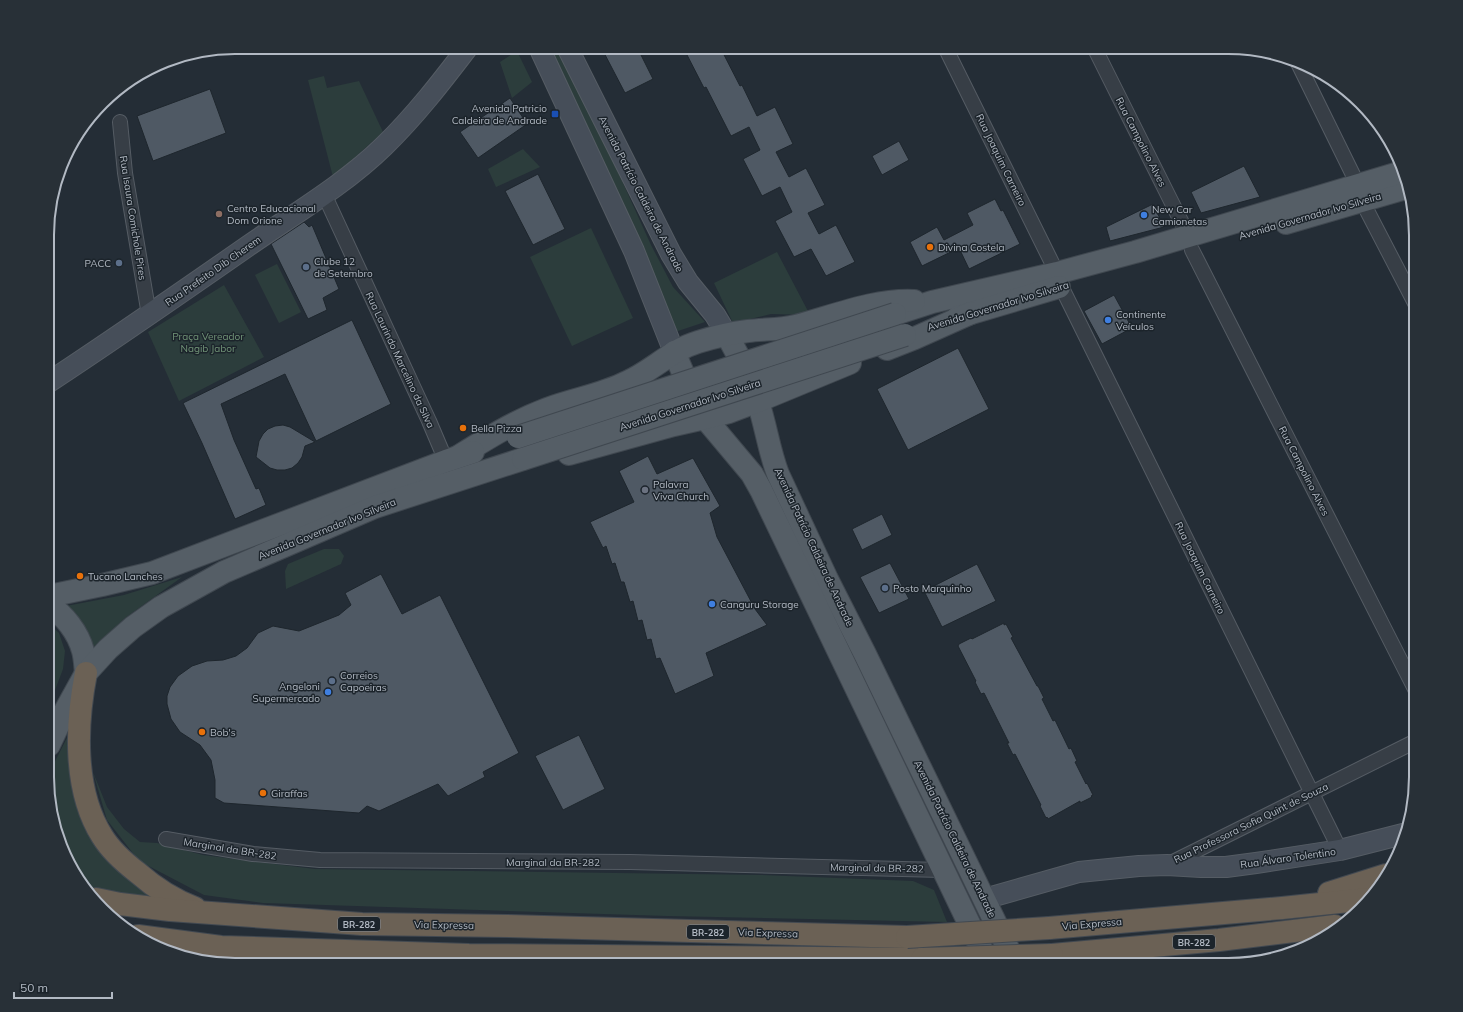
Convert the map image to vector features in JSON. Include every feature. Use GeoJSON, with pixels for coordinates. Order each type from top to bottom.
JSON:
{"type":"FeatureCollection","features":[{"type":"Feature","properties":{"kind":"highway"},"geometry":{"type":"LineString","coordinates":[[86,673],[80,713],[79,753],[81,773],[88,804],[102,836],[122,861],[151,884],[181,902],[209,913]]}},
{"type":"Feature","properties":{"kind":"highway"},"geometry":{"type":"LineString","coordinates":[[1282,908],[1380,877]]}},
{"type":"Feature","properties":{"kind":"highway","name":"Via Expressa"},"geometry":{"type":"LineString","coordinates":[[103,900],[170,910],[362,924],[508,926],[907,937],[1049,928],[1361,900]]}},
{"type":"Feature","properties":{"kind":"highway","name":"BR-282"},"geometry":{"type":"LineString","coordinates":[[954,958],[1052,955],[1219,940],[1331,926]]}},
{"type":"Feature","properties":{"kind":"highway","name":"BR-282"},"geometry":{"type":"LineString","coordinates":[[153,938],[221,947],[324,949],[469,955],[809,958]]}},
{"type":"Feature","properties":{"kind":"highway"},"geometry":{"type":"LineString","coordinates":[[214,956],[246,957],[324,949]]}},
{"type":"Feature","properties":{"kind":"main road","name":"Rua Prefeito Dib Cherem"},"geometry":{"type":"LineString","coordinates":[[54,379],[324,194],[363,165],[390,140],[431,95],[463,54]]}},
{"type":"Feature","properties":{"kind":"main road"},"geometry":{"type":"LineString","coordinates":[[542,54],[634,251],[690,390],[705,418],[752,474],[986,958]]}},
{"type":"Feature","properties":{"kind":"main road","name":"Avenida Patrício Caldeira de Andrade"},"geometry":{"type":"LineString","coordinates":[[570,54],[671,254],[688,282],[715,315],[747,373],[758,401],[771,457],[778,474],[827,580],[865,654],[1013,958]]}},
{"type":"Feature","properties":{"kind":"main road","name":"Avenida Governador Ivo Silveira"},"geometry":{"type":"LineString","coordinates":[[54,734],[86,673],[108,649],[133,627],[155,611],[224,572],[375,507],[971,313],[1059,280],[1360,193],[1398,174]]}},
{"type":"Feature","properties":{"kind":"main road","name":"Avenida Governador Ivo Silveira"},"geometry":{"type":"LineString","coordinates":[[1360,193],[1403,188]]}},
{"type":"Feature","properties":{"kind":"main road","name":"Avenida Governador Ivo Silveira"},"geometry":{"type":"LineString","coordinates":[[54,595],[102,586],[152,573],[452,459],[932,302],[1059,280]]}},
{"type":"Feature","properties":{"kind":"main road"},"geometry":{"type":"LineString","coordinates":[[452,459],[518,420],[548,408],[608,390],[627,382],[674,352],[697,342],[749,331],[794,326],[878,304],[904,301],[932,302]]}},
{"type":"Feature","properties":{"kind":"main road"},"geometry":{"type":"LineString","coordinates":[[457,481],[527,466],[674,425],[705,418],[758,401],[819,375],[915,338],[971,313]]}},
{"type":"Feature","properties":{"kind":"main road"},"geometry":{"type":"LineString","coordinates":[[54,609],[72,628],[82,650],[86,673]]}},
{"type":"Feature","properties":{"kind":"main road","name":"Rua Álvaro Tolentino"},"geometry":{"type":"LineString","coordinates":[[1167,865],[1226,867],[1340,850],[1399,835]]}},
{"type":"Feature","properties":{"kind":"main road","name":"Rua Professora Sofia Quint de Souza"},"geometry":{"type":"LineString","coordinates":[[984,899],[1079,872],[1167,865]]}},
{"type":"Feature","properties":{"kind":"main road"},"geometry":{"type":"LineString","coordinates":[[942,870],[970,870]]}},
{"type":"Feature","properties":{"kind":"street","name":"Rua Joaquim Carneiro"},"geometry":{"type":"LineString","coordinates":[[948,54],[1340,850]]}},
{"type":"Feature","properties":{"kind":"street","name":"Rua Campolino Alves"},"geometry":{"type":"LineString","coordinates":[[1097,54],[1190,243],[1409,677]]}},
{"type":"Feature","properties":{"kind":"street"},"geometry":{"type":"LineString","coordinates":[[1301,70],[1409,291]]}},
{"type":"Feature","properties":{"kind":"street","name":"Rua Isaura Comichole Pires"},"geometry":{"type":"LineString","coordinates":[[120,122],[126,179],[149,314]]}},
{"type":"Feature","properties":{"kind":"street","name":"Rua Laurindo Marcelino da Silva"},"geometry":{"type":"LineString","coordinates":[[324,194],[429,421],[452,459]]}},
{"type":"Feature","properties":{"kind":"street","name":"Rua Professora Sofia Quint de Souza"},"geometry":{"type":"LineString","coordinates":[[1167,865],[1409,744]]}},
{"type":"Feature","properties":{"kind":"street","name":"Marginal da BR-282"},"geometry":{"type":"LineString","coordinates":[[166,839],[253,854],[320,860],[630,862],[942,870]]}},
{"type":"Feature","properties":{"kind":"green space"},"geometry":{"type":"Polygon","coordinates":[[[512,54],[518,54],[532,82],[512,98],[500,62],[512,54]]]}},
{"type":"Feature","properties":{"kind":"green space"},"geometry":{"type":"Polygon","coordinates":[[[549,54],[560,54],[593,117],[651,245],[673,287],[705,322],[675,332],[549,54]]]}},
{"type":"Feature","properties":{"kind":"green space"},"geometry":{"type":"Polygon","coordinates":[[[324,76],[327,88],[359,81],[383,132],[333,177],[308,80],[324,76]]]}},
{"type":"Feature","properties":{"kind":"green space"},"geometry":{"type":"Polygon","coordinates":[[[523,149],[540,167],[496,187],[488,169],[523,149]]]}},
{"type":"Feature","properties":{"kind":"green space"},"geometry":{"type":"Polygon","coordinates":[[[591,228],[633,318],[572,346],[530,257],[591,228]]]}},
{"type":"Feature","properties":{"kind":"green space"},"geometry":{"type":"Polygon","coordinates":[[[777,252],[810,315],[771,314],[733,323],[714,283],[777,252]]]}},
{"type":"Feature","properties":{"kind":"green space"},"geometry":{"type":"Polygon","coordinates":[[[277,264],[301,312],[279,323],[255,275],[277,264]]]}},
{"type":"Feature","properties":{"kind":"green space","name":"Praça Vereador Nagib Jabor"},"geometry":{"type":"Polygon","coordinates":[[[224,285],[264,357],[179,401],[148,332],[224,285]]]}},
{"type":"Feature","properties":{"kind":"green space"},"geometry":{"type":"Polygon","coordinates":[[[324,549],[339,549],[344,556],[341,564],[286,589],[285,571],[288,564],[324,549]]]}},
{"type":"Feature","properties":{"kind":"green space"},"geometry":{"type":"Polygon","coordinates":[[[182,577],[125,618],[93,648],[83,625],[66,606],[124,595],[182,577]]]}},
{"type":"Feature","properties":{"kind":"green space"},"geometry":{"type":"Polygon","coordinates":[[[54,628],[59,633],[65,651],[63,669],[54,693],[54,628]]]}},
{"type":"Feature","properties":{"kind":"green space"},"geometry":{"type":"Polygon","coordinates":[[[69,734],[71,780],[162,903],[92,888],[84,878],[68,846],[60,824],[54,789],[54,763],[69,734]]]}},
{"type":"Feature","properties":{"kind":"green space"},"geometry":{"type":"Polygon","coordinates":[[[93,772],[107,807],[124,829],[140,842],[157,843],[203,855],[315,869],[762,875],[913,881],[934,890],[947,922],[667,916],[263,903],[204,895],[139,861],[107,820],[93,772]]]}},
{"type":"Feature","properties":{"kind":"building"},"geometry":{"type":"Polygon","coordinates":[[[605,54],[640,54],[653,79],[625,93],[605,54]]]}},
{"type":"Feature","properties":{"kind":"building"},"geometry":{"type":"Polygon","coordinates":[[[687,54],[724,54],[740,86],[742,85],[757,116],[775,107],[793,144],[776,152],[789,177],[806,168],[825,205],[808,213],[819,234],[836,225],[855,262],[826,276],[811,249],[794,257],[775,221],[792,212],[780,187],[762,196],[743,159],[760,150],[749,127],[731,136],[706,87],[704,88],[687,54]]]}},
{"type":"Feature","properties":{"kind":"building"},"geometry":{"type":"Polygon","coordinates":[[[210,89],[226,133],[153,161],[137,116],[210,89]]]}},
{"type":"Feature","properties":{"kind":"building"},"geometry":{"type":"Polygon","coordinates":[[[510,98],[527,124],[478,158],[460,132],[510,98]]]}},
{"type":"Feature","properties":{"kind":"building"},"geometry":{"type":"Polygon","coordinates":[[[899,141],[909,160],[882,175],[872,156],[899,141]]]}},
{"type":"Feature","properties":{"kind":"building"},"geometry":{"type":"Polygon","coordinates":[[[1244,166],[1260,197],[1201,213],[1191,192],[1244,166]]]}},
{"type":"Feature","properties":{"kind":"building"},"geometry":{"type":"Polygon","coordinates":[[[538,174],[565,229],[533,245],[505,191],[538,174]]]}},
{"type":"Feature","properties":{"kind":"building"},"geometry":{"type":"Polygon","coordinates":[[[995,199],[1001,211],[1003,210],[1020,244],[969,269],[959,248],[922,266],[910,242],[937,227],[944,240],[973,225],[967,213],[995,199]]]}},
{"type":"Feature","properties":{"kind":"building","name":"New Car Camionetas"},"geometry":{"type":"Polygon","coordinates":[[[1153,204],[1164,227],[1110,241],[1106,227],[1153,204]]]}},
{"type":"Feature","properties":{"kind":"building","name":"Clube 12 de Setembro"},"geometry":{"type":"Polygon","coordinates":[[[304,222],[309,227],[312,225],[339,289],[323,298],[327,310],[308,319],[271,244],[304,222]]]}},
{"type":"Feature","properties":{"kind":"building","name":"Continente Veículos"},"geometry":{"type":"Polygon","coordinates":[[[1114,295],[1132,328],[1102,344],[1084,311],[1114,295]]]}},
{"type":"Feature","properties":{"kind":"building"},"geometry":{"type":"Polygon","coordinates":[[[352,320],[391,404],[316,441],[285,374],[221,404],[234,440],[256,489],[259,488],[266,505],[235,519],[183,403],[352,320]]]}},
{"type":"Feature","properties":{"kind":"building"},"geometry":{"type":"Polygon","coordinates":[[[958,348],[989,409],[908,450],[877,389],[958,348]]]}},
{"type":"Feature","properties":{"kind":"building"},"geometry":{"type":"Polygon","coordinates":[[[283,425],[290,427],[315,442],[305,446],[302,457],[292,468],[277,470],[270,468],[256,457],[259,441],[263,434],[268,429],[283,425]]]}},
{"type":"Feature","properties":{"kind":"building"},"geometry":{"type":"Polygon","coordinates":[[[648,456],[657,474],[693,458],[720,506],[710,513],[717,537],[755,609],[767,625],[706,653],[714,676],[675,694],[660,658],[656,659],[651,639],[647,640],[642,620],[638,621],[633,601],[630,602],[624,582],[621,582],[615,563],[612,564],[606,546],[603,548],[590,522],[634,502],[619,471],[648,456]]]}},
{"type":"Feature","properties":{"kind":"building"},"geometry":{"type":"Polygon","coordinates":[[[882,514],[892,535],[862,550],[852,529],[882,514]]]}},
{"type":"Feature","properties":{"kind":"building","name":"Posto Marquinho"},"geometry":{"type":"Polygon","coordinates":[[[890,563],[909,599],[879,613],[860,577],[890,563]]]}},
{"type":"Feature","properties":{"kind":"building"},"geometry":{"type":"Polygon","coordinates":[[[977,564],[996,601],[942,627],[924,591],[977,564]]]}},
{"type":"Feature","properties":{"kind":"building","name":"Angeloni Supermercado"},"geometry":{"type":"Polygon","coordinates":[[[381,574],[402,614],[440,595],[519,753],[483,772],[485,777],[448,796],[438,784],[379,811],[367,806],[359,813],[224,803],[215,798],[215,780],[211,760],[200,745],[180,732],[171,719],[167,704],[167,696],[170,687],[178,676],[192,666],[207,661],[223,660],[236,656],[247,648],[258,633],[273,626],[299,631],[339,615],[351,605],[345,593],[381,574]]]}},
{"type":"Feature","properties":{"kind":"building"},"geometry":{"type":"Polygon","coordinates":[[[1004,623],[1013,637],[1011,638],[1044,698],[1042,699],[1053,721],[1055,720],[1069,749],[1071,748],[1077,761],[1075,762],[1093,795],[1091,796],[1092,797],[1080,803],[1080,801],[1048,819],[1047,817],[1046,818],[1015,754],[1013,755],[1007,743],[1009,743],[984,693],[981,694],[958,646],[971,638],[972,639],[1004,623]]]}},
{"type":"Feature","properties":{"kind":"building"},"geometry":{"type":"Polygon","coordinates":[[[579,735],[605,789],[563,810],[535,756],[579,735]]]}},
{"type":"Feature","properties":{"kind":"place","name":"Avenida Patricio Caldeira de Andrade"},"geometry":{"type":"Point","coordinates":[555,114]}},
{"type":"Feature","properties":{"kind":"place","name":"Centro Educacional Dom Orione"},"geometry":{"type":"Point","coordinates":[219,214]}},
{"type":"Feature","properties":{"kind":"place","name":"New Car Camionetas"},"geometry":{"type":"Point","coordinates":[1144,215]}},
{"type":"Feature","properties":{"kind":"place","name":"Divina Costela"},"geometry":{"type":"Point","coordinates":[930,247]}},
{"type":"Feature","properties":{"kind":"place","name":"PACC"},"geometry":{"type":"Point","coordinates":[119,263]}},
{"type":"Feature","properties":{"kind":"place","name":"Clube 12 de Setembro"},"geometry":{"type":"Point","coordinates":[306,267]}},
{"type":"Feature","properties":{"kind":"place","name":"Continente Veículos"},"geometry":{"type":"Point","coordinates":[1108,320]}},
{"type":"Feature","properties":{"kind":"place","name":"Bella Pizza"},"geometry":{"type":"Point","coordinates":[463,428]}},
{"type":"Feature","properties":{"kind":"place","name":"Palavra Viva Church"},"geometry":{"type":"Point","coordinates":[645,490]}},
{"type":"Feature","properties":{"kind":"place","name":"Tucano Lanches"},"geometry":{"type":"Point","coordinates":[80,576]}},
{"type":"Feature","properties":{"kind":"place","name":"Posto Marquinho"},"geometry":{"type":"Point","coordinates":[885,588]}},
{"type":"Feature","properties":{"kind":"place","name":"Canguru Storage"},"geometry":{"type":"Point","coordinates":[712,604]}},
{"type":"Feature","properties":{"kind":"place","name":"Correios Capoeiras"},"geometry":{"type":"Point","coordinates":[332,681]}},
{"type":"Feature","properties":{"kind":"place","name":"Angeloni Supermercado"},"geometry":{"type":"Point","coordinates":[328,692]}},
{"type":"Feature","properties":{"kind":"place","name":"Bob's"},"geometry":{"type":"Point","coordinates":[202,732]}},
{"type":"Feature","properties":{"kind":"place","name":"Giraffas"},"geometry":{"type":"Point","coordinates":[263,793]}}]}
